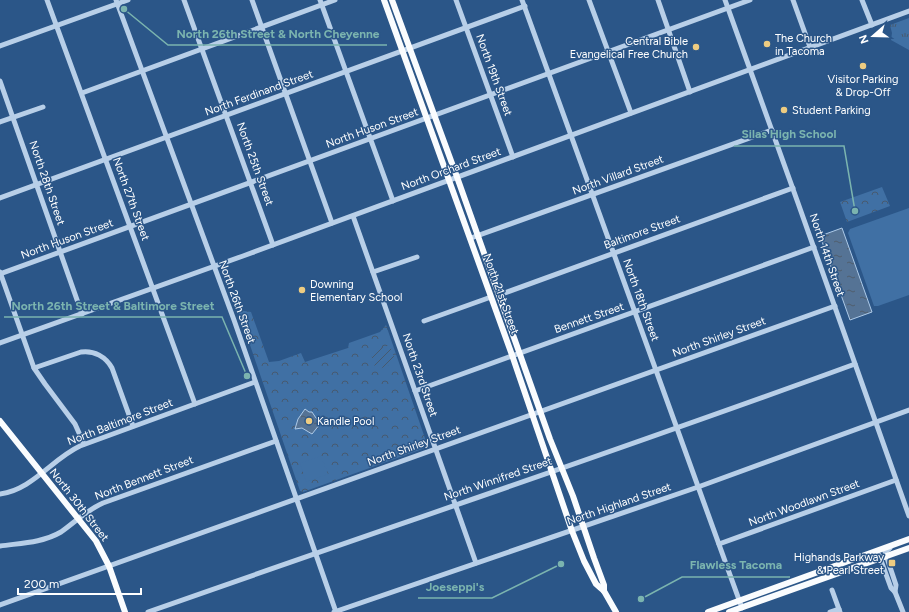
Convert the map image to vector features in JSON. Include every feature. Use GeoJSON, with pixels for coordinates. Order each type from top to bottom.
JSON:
{"type":"FeatureCollection","features":[{"type":"Feature","properties":{"kind":"main road","name":"North 21st Street"},"geometry":{"type":"LineString","coordinates":[[384,0],[512,355],[572,531],[584,561],[596,584],[604,591],[616,612]]}},
{"type":"Feature","properties":{"kind":"main road","name":"North 21st Street"},"geometry":{"type":"LineString","coordinates":[[392,0],[435,115],[540,411],[573,496],[604,585],[604,591]]}},
{"type":"Feature","properties":{"kind":"main road","name":"North 30th Street"},"geometry":{"type":"LineString","coordinates":[[0,421],[99,546],[109,566],[125,612]]}},
{"type":"Feature","properties":{"kind":"main road"},"geometry":{"type":"LineString","coordinates":[[708,612],[909,539]]}},
{"type":"Feature","properties":{"kind":"main road"},"geometry":{"type":"LineString","coordinates":[[730,612],[909,548]]}},
{"type":"Feature","properties":{"kind":"street","name":"North 27th Street"},"geometry":{"type":"LineString","coordinates":[[47,0],[195,404]]}},
{"type":"Feature","properties":{"kind":"street"},"geometry":{"type":"LineString","coordinates":[[0,46],[57,26],[116,2],[128,0]]}},
{"type":"Feature","properties":{"kind":"street","name":"North 25th Street"},"geometry":{"type":"LineString","coordinates":[[184,0],[273,245]]}},
{"type":"Feature","properties":{"kind":"street"},"geometry":{"type":"LineString","coordinates":[[252,0],[332,223]]}},
{"type":"Feature","properties":{"kind":"street"},"geometry":{"type":"LineString","coordinates":[[82,93],[261,27],[320,2],[335,0]]}},
{"type":"Feature","properties":{"kind":"street","name":"North 19th Street"},"geometry":{"type":"LineString","coordinates":[[456,0],[513,157]]}},
{"type":"Feature","properties":{"kind":"street","name":"North 18th Street"},"geometry":{"type":"LineString","coordinates":[[522,0],[742,608]]}},
{"type":"Feature","properties":{"kind":"street"},"geometry":{"type":"LineString","coordinates":[[589,0],[631,113]]}},
{"type":"Feature","properties":{"kind":"street"},"geometry":{"type":"LineString","coordinates":[[658,0],[690,92]]}},
{"type":"Feature","properties":{"kind":"street","name":"North 14th Street"},"geometry":{"type":"LineString","coordinates":[[725,0],[875,422],[896,480],[907,503],[909,516]]}},
{"type":"Feature","properties":{"kind":"street","name":"North Huson Street"},"geometry":{"type":"LineString","coordinates":[[0,273],[750,0]]}},
{"type":"Feature","properties":{"kind":"street"},"geometry":{"type":"LineString","coordinates":[[793,0],[810,47]]}},
{"type":"Feature","properties":{"kind":"street"},"geometry":{"type":"LineString","coordinates":[[862,0],[872,25]]}},
{"type":"Feature","properties":{"kind":"street","name":"North 26th Street"},"geometry":{"type":"LineString","coordinates":[[116,2],[214,267],[335,612]]}},
{"type":"Feature","properties":{"kind":"street"},"geometry":{"type":"LineString","coordinates":[[320,2],[393,201]]}},
{"type":"Feature","properties":{"kind":"street","name":"North Ferdinand Street"},"geometry":{"type":"LineString","coordinates":[[0,198],[525,6]]}},
{"type":"Feature","properties":{"kind":"street","name":"North Orchard Street"},"geometry":{"type":"LineString","coordinates":[[0,343],[214,267],[909,11]]}},
{"type":"Feature","properties":{"kind":"street","name":"North 28th Street"},"geometry":{"type":"LineString","coordinates":[[0,81],[82,314]]}},
{"type":"Feature","properties":{"kind":"street"},"geometry":{"type":"LineString","coordinates":[[0,122],[43,107]]}},
{"type":"Feature","properties":{"kind":"street","name":"North Villard Street"},"geometry":{"type":"LineString","coordinates":[[470,238],[772,130]]}},
{"type":"Feature","properties":{"kind":"street","name":"Baltimore Street"},"geometry":{"type":"LineString","coordinates":[[499,295],[793,188]]}},
{"type":"Feature","properties":{"kind":"street","name":"North 23rd Street"},"geometry":{"type":"LineString","coordinates":[[353,216],[476,563]]}},
{"type":"Feature","properties":{"kind":"street","name":"Bennett Street"},"geometry":{"type":"LineString","coordinates":[[415,391],[814,247]]}},
{"type":"Feature","properties":{"kind":"street"},"geometry":{"type":"LineString","coordinates":[[373,272],[417,256]]}},
{"type":"Feature","properties":{"kind":"street"},"geometry":{"type":"LineString","coordinates":[[0,273],[34,368],[75,424],[84,444]]}},
{"type":"Feature","properties":{"kind":"street"},"geometry":{"type":"LineString","coordinates":[[424,321],[491,297]]}},
{"type":"Feature","properties":{"kind":"street","name":"North Shirley Street"},"geometry":{"type":"LineString","coordinates":[[0,605],[834,306]]}},
{"type":"Feature","properties":{"kind":"street"},"geometry":{"type":"LineString","coordinates":[[34,368],[81,352],[87,351],[99,355],[108,361],[112,368],[133,426]]}},
{"type":"Feature","properties":{"kind":"street","name":"North Winnifred Street"},"geometry":{"type":"LineString","coordinates":[[148,612],[314,553],[677,429],[855,364]]}},
{"type":"Feature","properties":{"kind":"street","name":"North Baltimore Street"},"geometry":{"type":"LineString","coordinates":[[0,494],[20,488],[65,454],[84,444],[255,382]]}},
{"type":"Feature","properties":{"kind":"street","name":"North Highland Street"},"geometry":{"type":"LineString","coordinates":[[335,612],[698,487],[909,410]]}},
{"type":"Feature","properties":{"kind":"street","name":"North Bennett Street"},"geometry":{"type":"LineString","coordinates":[[0,546],[40,541],[56,534],[90,510],[103,504],[276,441]]}},
{"type":"Feature","properties":{"kind":"street","name":"North Woodlawn Street"},"geometry":{"type":"LineString","coordinates":[[719,544],[896,480]]}},
{"type":"Feature","properties":{"kind":"street"},"geometry":{"type":"LineString","coordinates":[[896,544],[886,550],[884,557],[891,588],[895,592],[903,612]]}},
{"type":"Feature","properties":{"kind":"street"},"geometry":{"type":"LineString","coordinates":[[868,553],[878,554],[884,557]]}},
{"type":"Feature","properties":{"kind":"street"},"geometry":{"type":"LineString","coordinates":[[830,612],[839,610],[832,590]]}},
{"type":"Feature","properties":{"kind":"green space"},"geometry":{"type":"Polygon","coordinates":[[[909,18],[909,50],[891,40],[892,33],[890,25],[909,18]]]}},
{"type":"Feature","properties":{"kind":"green space"},"geometry":{"type":"Polygon","coordinates":[[[882,187],[890,206],[847,222],[840,202],[882,187]]]}},
{"type":"Feature","properties":{"kind":"green space"},"geometry":{"type":"Polygon","coordinates":[[[909,208],[909,295],[874,306],[848,233],[850,229],[909,208]]]}},
{"type":"Feature","properties":{"kind":"green space"},"geometry":{"type":"Polygon","coordinates":[[[238,310],[251,312],[269,362],[279,361],[301,353],[305,362],[348,348],[349,343],[380,332],[386,325],[428,447],[303,492],[300,491],[238,310]]]}},
{"type":"Feature","properties":{"kind":"green space"},"geometry":{"type":"Polygon","coordinates":[[[390,345],[396,363],[376,370],[370,352],[390,345]]]}},
{"type":"Feature","properties":{"kind":"green space"},"geometry":{"type":"Polygon","coordinates":[[[321,456],[328,474],[306,482],[300,463],[321,456]]]}},
{"type":"Feature","properties":{"kind":"water"},"geometry":{"type":"Polygon","coordinates":[[[842,228],[872,312],[850,320],[820,236],[842,228]]]}},
{"type":"Feature","properties":{"kind":"water","name":"Kandle Pool"},"geometry":{"type":"Polygon","coordinates":[[[305,409],[312,412],[316,418],[321,421],[312,434],[302,428],[295,429],[298,419],[305,409]]]}},
{"type":"Feature","properties":{"kind":"place","name":"North 26th Street & North Cheyenne"},"geometry":{"type":"Point","coordinates":[124,9]}},
{"type":"Feature","properties":{"kind":"place","name":"The Church in Tacoma"},"geometry":{"type":"Point","coordinates":[767,44]}},
{"type":"Feature","properties":{"kind":"place","name":"Central Bible Evangelical Free Church"},"geometry":{"type":"Point","coordinates":[696,47]}},
{"type":"Feature","properties":{"kind":"place","name":"Visitor Parking & Drop-Off"},"geometry":{"type":"Point","coordinates":[863,66]}},
{"type":"Feature","properties":{"kind":"place","name":"Student Parking"},"geometry":{"type":"Point","coordinates":[784,110]}},
{"type":"Feature","properties":{"kind":"place","name":"Silas High School"},"geometry":{"type":"Point","coordinates":[855,211]}},
{"type":"Feature","properties":{"kind":"place","name":"Downing Elementary School"},"geometry":{"type":"Point","coordinates":[302,290]}},
{"type":"Feature","properties":{"kind":"place","name":"North 26th Street & Baltimore Street"},"geometry":{"type":"Point","coordinates":[247,376]}},
{"type":"Feature","properties":{"kind":"place","name":"Kandle Pool"},"geometry":{"type":"Point","coordinates":[309,421]}},
{"type":"Feature","properties":{"kind":"place","name":"Highands Parkway & Pearl Street"},"geometry":{"type":"Point","coordinates":[892,563]}},
{"type":"Feature","properties":{"kind":"place","name":"Joeseppi's"},"geometry":{"type":"Point","coordinates":[561,564]}},
{"type":"Feature","properties":{"kind":"place","name":"Flawless Tacoma"},"geometry":{"type":"Point","coordinates":[641,599]}}]}
